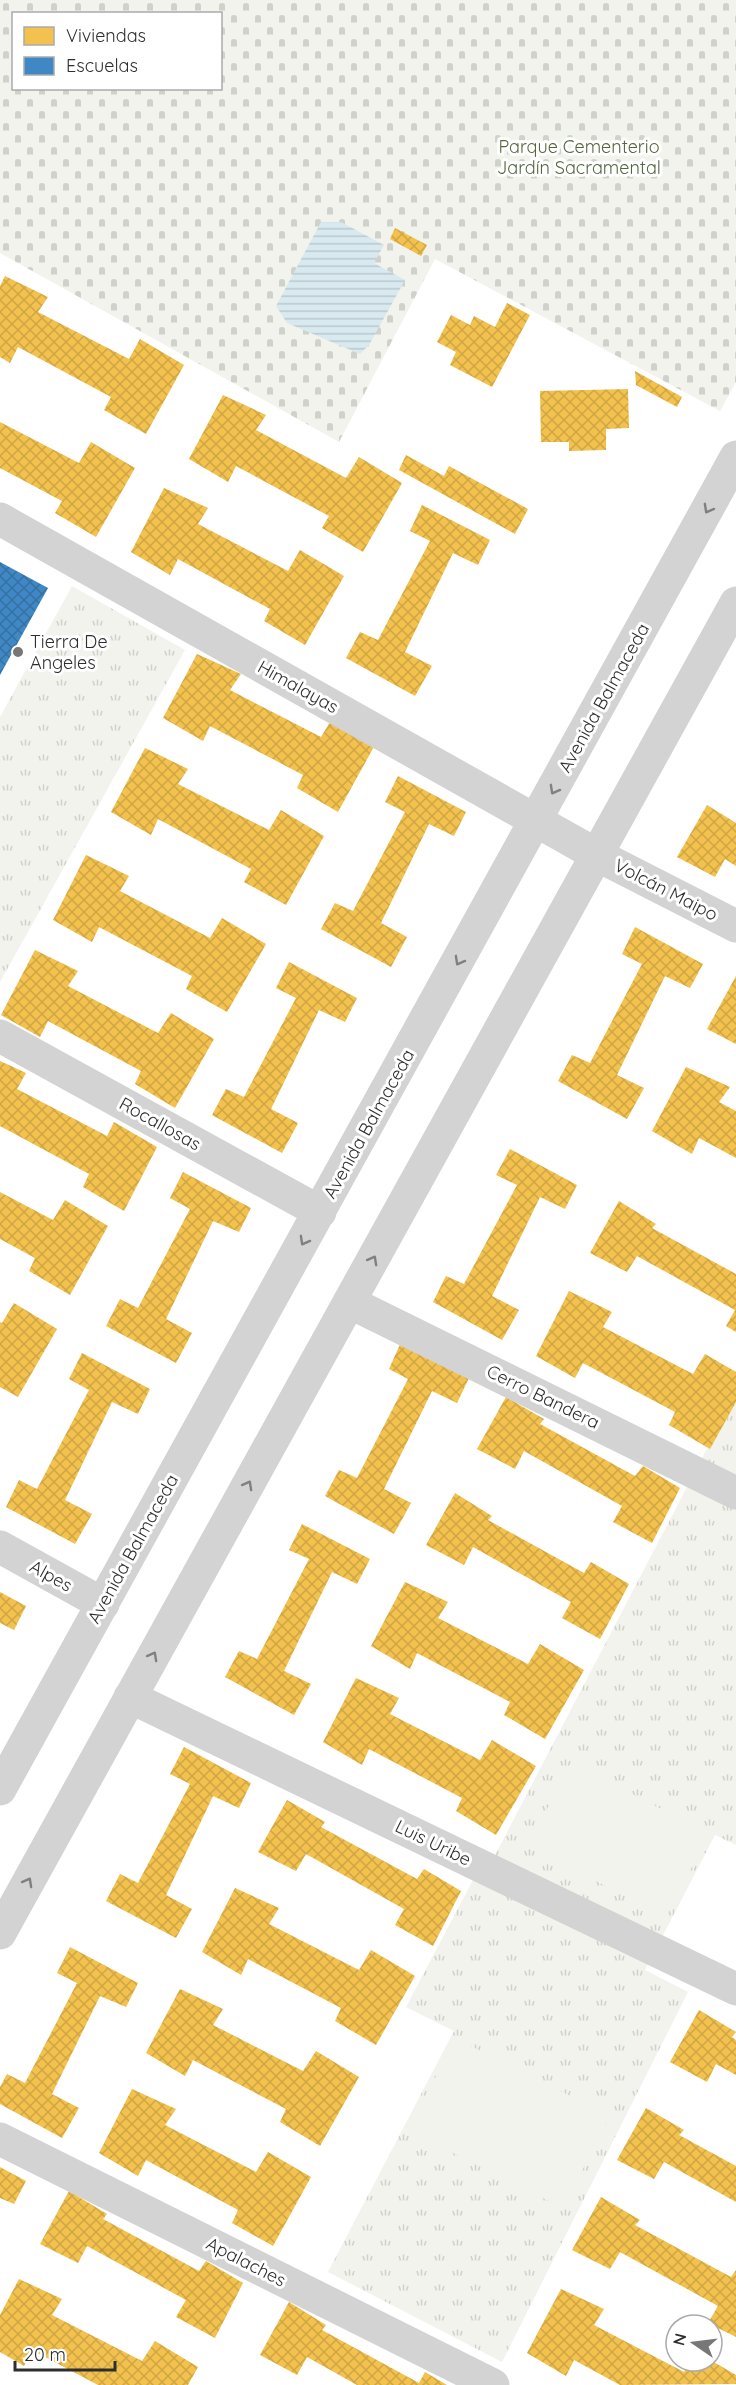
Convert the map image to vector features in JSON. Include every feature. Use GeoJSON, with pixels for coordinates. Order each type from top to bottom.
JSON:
{"type":"FeatureCollection","features":[{"type":"Feature","properties":{"kind":"street","name":"Avenida Balmaceda"},"geometry":{"type":"LineString","coordinates":[[0,1789],[537,821],[736,457]]}},
{"type":"Feature","properties":{"kind":"street","name":"Himalayas"},"geometry":{"type":"LineString","coordinates":[[0,519],[597,855]]}},
{"type":"Feature","properties":{"kind":"street"},"geometry":{"type":"LineString","coordinates":[[0,1933],[736,603]]}},
{"type":"Feature","properties":{"kind":"street","name":"Volcán Maipo"},"geometry":{"type":"LineString","coordinates":[[597,855],[736,926]]}},
{"type":"Feature","properties":{"kind":"street","name":"Rocallosas"},"geometry":{"type":"LineString","coordinates":[[0,1036],[320,1212]]}},
{"type":"Feature","properties":{"kind":"street","name":"Cerro Bandera"},"geometry":{"type":"LineString","coordinates":[[349,1302],[736,1493]]}},
{"type":"Feature","properties":{"kind":"street","name":"Alpes"},"geometry":{"type":"LineString","coordinates":[[0,1547],[103,1604]]}},
{"type":"Feature","properties":{"kind":"street","name":"Luis Uribe"},"geometry":{"type":"LineString","coordinates":[[130,1697],[736,1989]]}},
{"type":"Feature","properties":{"kind":"street","name":"Apalaches"},"geometry":{"type":"LineString","coordinates":[[0,2139],[493,2385]]}},
{"type":"Feature","properties":{"kind":"green space","name":"Parque Cementerio Jardín Sacramental"},"geometry":{"type":"Polygon","coordinates":[[[0,0],[736,0],[736,382],[720,411],[435,259],[339,442],[0,253],[0,0]]]}},
{"type":"Feature","properties":{"kind":"green space"},"geometry":{"type":"Polygon","coordinates":[[[72,586],[185,650],[0,982],[0,717],[72,586]]]}},
{"type":"Feature","properties":{"kind":"green space"},"geometry":{"type":"Polygon","coordinates":[[[736,1393],[736,1845],[715,1835],[645,1970],[688,1992],[502,2362],[328,2272],[454,2031],[406,2007],[484,1859],[492,1861],[736,1393]]]}},
{"type":"Feature","properties":{"kind":"green space"},"geometry":{"type":"Polygon","coordinates":[[[571,1762],[709,1834],[666,1917],[528,1846],[571,1762]]]}},
{"type":"Feature","properties":{"kind":"green space"},"geometry":{"type":"Polygon","coordinates":[[[455,2038],[610,2116],[563,2208],[409,2131],[455,2038]]]}},
{"type":"Feature","properties":{"kind":"shaded area"},"geometry":{"type":"Polygon","coordinates":[[[321,222],[341,222],[384,245],[374,263],[405,280],[369,345],[360,354],[287,323],[276,306],[321,222]]]}},
{"type":"Feature","properties":{"kind":"building: Viviendas"},"geometry":{"type":"Polygon","coordinates":[[[395,228],[427,245],[421,256],[390,239],[395,228]]]}},
{"type":"Feature","properties":{"kind":"building: Viviendas"},"geometry":{"type":"Polygon","coordinates":[[[5,276],[48,297],[38,312],[129,359],[140,339],[184,365],[146,434],[104,410],[111,397],[18,347],[10,363],[0,357],[0,286],[5,276]]]}},
{"type":"Feature","properties":{"kind":"building: Viviendas"},"geometry":{"type":"Polygon","coordinates":[[[507,303],[530,315],[492,387],[450,365],[456,352],[437,342],[451,315],[470,325],[474,316],[495,327],[507,303]]]}},
{"type":"Feature","properties":{"kind":"building: Viviendas"},"geometry":{"type":"Polygon","coordinates":[[[635,371],[682,397],[677,407],[636,385],[635,371]]]}},
{"type":"Feature","properties":{"kind":"building: Viviendas"},"geometry":{"type":"Polygon","coordinates":[[[628,389],[629,428],[606,429],[606,450],[569,451],[569,442],[541,442],[540,391],[628,389]]]}},
{"type":"Feature","properties":{"kind":"building: Viviendas"},"geometry":{"type":"Polygon","coordinates":[[[223,395],[266,415],[256,430],[346,478],[359,457],[402,483],[363,552],[322,528],[329,516],[236,466],[228,482],[189,459],[223,395]]]}},
{"type":"Feature","properties":{"kind":"building: Viviendas"},"geometry":{"type":"Polygon","coordinates":[[[0,422],[79,463],[91,442],[135,468],[96,537],[55,513],[62,501],[0,468],[0,422]]]}},
{"type":"Feature","properties":{"kind":"building: Viviendas"},"geometry":{"type":"Polygon","coordinates":[[[406,455],[444,476],[449,466],[528,509],[515,534],[399,470],[406,455]]]}},
{"type":"Feature","properties":{"kind":"building: Viviendas"},"geometry":{"type":"Polygon","coordinates":[[[164,488],[208,508],[198,524],[288,571],[300,550],[344,576],[305,645],[264,621],[270,609],[178,559],[170,575],[131,552],[164,488]]]}},
{"type":"Feature","properties":{"kind":"building: Viviendas"},"geometry":{"type":"Polygon","coordinates":[[[422,505],[490,540],[478,565],[453,553],[405,652],[432,666],[415,696],[346,658],[360,632],[378,640],[430,541],[410,531],[422,505]]]}},
{"type":"Feature","properties":{"kind":"building: Viviendas"},"geometry":{"type":"Polygon","coordinates":[[[197,654],[241,674],[230,690],[321,737],[333,717],[376,743],[338,812],[297,788],[303,775],[210,726],[203,741],[163,718],[197,654]]]}},
{"type":"Feature","properties":{"kind":"building: Viviendas"},"geometry":{"type":"Polygon","coordinates":[[[145,748],[188,769],[178,784],[269,830],[281,810],[324,836],[286,905],[244,882],[251,869],[158,819],[151,835],[111,812],[145,748]]]}},
{"type":"Feature","properties":{"kind":"building: Viviendas"},"geometry":{"type":"Polygon","coordinates":[[[398,776],[466,812],[454,836],[429,824],[381,923],[407,937],[391,967],[321,929],[335,903],[353,911],[405,812],[385,802],[398,776]]]}},
{"type":"Feature","properties":{"kind":"building: Viviendas"},"geometry":{"type":"Polygon","coordinates":[[[707,805],[736,823],[736,866],[725,859],[715,877],[677,857],[707,805]]]}},
{"type":"Feature","properties":{"kind":"building: Viviendas"},"geometry":{"type":"Polygon","coordinates":[[[86,855],[129,876],[120,891],[210,938],[222,918],[266,944],[227,1012],[186,989],[192,976],[99,927],[92,942],[53,920],[86,855]]]}},
{"type":"Feature","properties":{"kind":"building: Viviendas"},"geometry":{"type":"Polygon","coordinates":[[[635,927],[703,964],[690,988],[665,976],[617,1075],[644,1088],[627,1119],[558,1081],[572,1055],[590,1063],[642,964],[622,954],[635,927]]]}},
{"type":"Feature","properties":{"kind":"building: Viviendas"},"geometry":{"type":"Polygon","coordinates":[[[35,950],[78,971],[68,986],[158,1033],[171,1013],[214,1039],[175,1108],[135,1084],[141,1071],[48,1021],[40,1037],[1,1015],[35,950]]]}},
{"type":"Feature","properties":{"kind":"building: Viviendas"},"geometry":{"type":"Polygon","coordinates":[[[289,962],[357,998],[345,1022],[319,1010],[271,1109],[298,1123],[282,1153],[212,1115],[226,1089],[244,1097],[296,998],[276,988],[289,962]]]}},
{"type":"Feature","properties":{"kind":"building: Viviendas"},"geometry":{"type":"Polygon","coordinates":[[[736,976],[736,1044],[707,1029],[736,976]]]}},
{"type":"Feature","properties":{"kind":"building: Viviendas"},"geometry":{"type":"Polygon","coordinates":[[[0,1061],[26,1073],[17,1089],[107,1136],[114,1122],[157,1147],[124,1211],[83,1187],[89,1174],[0,1126],[0,1061]]]}},
{"type":"Feature","properties":{"kind":"building: Viviendas"},"geometry":{"type":"Polygon","coordinates":[[[686,1067],[730,1087],[719,1102],[736,1111],[736,1158],[699,1138],[692,1154],[652,1131],[686,1067]]]}},
{"type":"Feature","properties":{"kind":"building: Viviendas"},"geometry":{"type":"Polygon","coordinates":[[[510,1149],[577,1185],[565,1209],[540,1197],[492,1296],[519,1310],[502,1340],[433,1302],[446,1276],[464,1284],[517,1185],[496,1175],[510,1149]]]}},
{"type":"Feature","properties":{"kind":"building: Viviendas"},"geometry":{"type":"Polygon","coordinates":[[[183,1172],[251,1208],[239,1232],[213,1221],[166,1319],[192,1333],[176,1363],[106,1326],[120,1299],[138,1308],[190,1209],[170,1198],[183,1172]]]}},
{"type":"Feature","properties":{"kind":"building: Viviendas"},"geometry":{"type":"Polygon","coordinates":[[[0,1192],[53,1220],[65,1200],[108,1226],[70,1295],[29,1271],[35,1258],[0,1239],[0,1192]]]}},
{"type":"Feature","properties":{"kind":"building: Viviendas"},"geometry":{"type":"Polygon","coordinates":[[[619,1201],[656,1224],[652,1228],[736,1274],[736,1332],[726,1326],[735,1310],[637,1256],[627,1272],[590,1253],[619,1201]]]}},
{"type":"Feature","properties":{"kind":"building: Viviendas"},"geometry":{"type":"Polygon","coordinates":[[[569,1291],[612,1312],[603,1327],[693,1374],[705,1354],[736,1372],[736,1402],[710,1449],[669,1425],[675,1412],[583,1363],[575,1378],[536,1356],[569,1291]]]}},
{"type":"Feature","properties":{"kind":"building: Viviendas"},"geometry":{"type":"Polygon","coordinates":[[[14,1303],[57,1329],[18,1397],[0,1387],[0,1322],[2,1323],[14,1303]]]}},
{"type":"Feature","properties":{"kind":"building: Viviendas"},"geometry":{"type":"Polygon","coordinates":[[[401,1342],[469,1378],[457,1403],[432,1391],[384,1489],[411,1503],[394,1534],[325,1496],[339,1470],[357,1478],[408,1379],[389,1369],[401,1342]]]}},
{"type":"Feature","properties":{"kind":"building: Viviendas"},"geometry":{"type":"Polygon","coordinates":[[[82,1353],[150,1389],[138,1414],[112,1402],[65,1500],[92,1514],[75,1544],[6,1507],[19,1480],[37,1489],[89,1390],[69,1379],[82,1353]]]}},
{"type":"Feature","properties":{"kind":"building: Viviendas"},"geometry":{"type":"Polygon","coordinates":[[[506,1397],[544,1419],[540,1424],[635,1476],[643,1466],[680,1488],[652,1543],[613,1522],[622,1506],[524,1451],[515,1469],[477,1449],[506,1397]]]}},
{"type":"Feature","properties":{"kind":"building: Viviendas"},"geometry":{"type":"Polygon","coordinates":[[[455,1493],[492,1516],[488,1520],[584,1573],[591,1562],[629,1584],[600,1639],[562,1618],[571,1602],[473,1547],[464,1565],[426,1545],[455,1493]]]}},
{"type":"Feature","properties":{"kind":"building: Viviendas"},"geometry":{"type":"Polygon","coordinates":[[[302,1524],[370,1559],[357,1584],[332,1572],[284,1671],[311,1684],[294,1715],[225,1677],[239,1651],[257,1659],[309,1559],[289,1550],[302,1524]]]}},
{"type":"Feature","properties":{"kind":"building: Viviendas"},"geometry":{"type":"Polygon","coordinates":[[[405,1582],[448,1602],[438,1618],[528,1664],[540,1644],[584,1670],[545,1739],[504,1715],[510,1702],[417,1653],[410,1669],[371,1646],[405,1582]]]}},
{"type":"Feature","properties":{"kind":"building: Viviendas"},"geometry":{"type":"Polygon","coordinates":[[[0,1592],[26,1606],[14,1630],[0,1623],[0,1592]]]}},
{"type":"Feature","properties":{"kind":"building: Viviendas"},"geometry":{"type":"Polygon","coordinates":[[[356,1678],[399,1698],[390,1714],[480,1760],[492,1740],[536,1766],[496,1835],[456,1811],[462,1798],[369,1749],[362,1765],[323,1742],[356,1678]]]}},
{"type":"Feature","properties":{"kind":"building: Viviendas"},"geometry":{"type":"Polygon","coordinates":[[[184,1747],[251,1783],[239,1808],[213,1796],[166,1895],[192,1909],[176,1938],[106,1901],[120,1874],[138,1883],[190,1784],[170,1774],[184,1747]]]}},
{"type":"Feature","properties":{"kind":"building: Viviendas"},"geometry":{"type":"Polygon","coordinates":[[[287,1800],[325,1822],[321,1827],[417,1879],[424,1869],[461,1891],[433,1946],[395,1925],[404,1909],[306,1854],[296,1871],[258,1852],[287,1800]]]}},
{"type":"Feature","properties":{"kind":"building: Viviendas"},"geometry":{"type":"Polygon","coordinates":[[[235,1888],[279,1908],[269,1924],[359,1970],[371,1950],[415,1976],[376,2045],[335,2021],[341,2008],[248,1959],[241,1975],[202,1952],[235,1888]]]}},
{"type":"Feature","properties":{"kind":"building: Viviendas"},"geometry":{"type":"Polygon","coordinates":[[[70,1947],[138,1983],[126,2007],[100,1996],[52,2094],[79,2108],[62,2138],[0,2104],[0,2087],[7,2074],[25,2083],[77,1983],[57,1973],[70,1947]]]}},
{"type":"Feature","properties":{"kind":"building: Viviendas"},"geometry":{"type":"Polygon","coordinates":[[[180,1989],[223,2009],[213,2025],[303,2071],[316,2051],[359,2077],[320,2146],[280,2122],[286,2109],[193,2060],[185,2076],[146,2053],[180,1989]]]}},
{"type":"Feature","properties":{"kind":"building: Viviendas"},"geometry":{"type":"Polygon","coordinates":[[[699,2010],[736,2032],[732,2037],[736,2040],[736,2075],[716,2064],[707,2082],[670,2062],[699,2010]]]}},
{"type":"Feature","properties":{"kind":"building: Viviendas"},"geometry":{"type":"Polygon","coordinates":[[[132,2089],[176,2109],[165,2125],[256,2172],[268,2152],[311,2177],[273,2246],[232,2223],[238,2210],[146,2160],[138,2176],[99,2153],[132,2089]]]}},
{"type":"Feature","properties":{"kind":"building: Viviendas"},"geometry":{"type":"Polygon","coordinates":[[[646,2108],[684,2130],[679,2135],[736,2166],[736,2202],[664,2162],[654,2179],[617,2160],[646,2108]]]}},
{"type":"Feature","properties":{"kind":"building: Viviendas"},"geometry":{"type":"Polygon","coordinates":[[[0,2167],[26,2181],[14,2204],[0,2198],[0,2167]]]}},
{"type":"Feature","properties":{"kind":"building: Viviendas"},"geometry":{"type":"Polygon","coordinates":[[[69,2191],[107,2214],[103,2219],[199,2271],[206,2261],[243,2283],[215,2338],[176,2317],[186,2300],[87,2246],[78,2263],[40,2244],[69,2191]]]}},
{"type":"Feature","properties":{"kind":"building: Viviendas"},"geometry":{"type":"Polygon","coordinates":[[[601,2197],[640,2220],[635,2225],[731,2277],[736,2270],[736,2337],[724,2331],[724,2313],[714,2313],[718,2306],[620,2252],[610,2269],[572,2250],[601,2197]]]}},
{"type":"Feature","properties":{"kind":"building: Viviendas"},"geometry":{"type":"Polygon","coordinates":[[[19,2279],[62,2299],[52,2315],[142,2361],[155,2341],[198,2367],[188,2385],[98,2385],[32,2350],[24,2366],[0,2352],[0,2315],[19,2279]]]}},
{"type":"Feature","properties":{"kind":"building: Viviendas"},"geometry":{"type":"Polygon","coordinates":[[[561,2289],[604,2309],[594,2325],[664,2362],[664,2373],[724,2373],[724,2368],[736,2375],[736,2384],[620,2385],[574,2360],[566,2376],[527,2353],[561,2289]]]}},
{"type":"Feature","properties":{"kind":"building: Viviendas"},"geometry":{"type":"Polygon","coordinates":[[[289,2302],[326,2325],[322,2330],[419,2383],[425,2372],[447,2385],[357,2385],[307,2357],[297,2375],[260,2355],[289,2302]]]}},
{"type":"Feature","properties":{"kind":"building: Escuelas"},"geometry":{"type":"Polygon","coordinates":[[[0,562],[48,588],[0,675],[0,562]]]}},
{"type":"Feature","properties":{"kind":"place","name":"Tierra De Angeles"},"geometry":{"type":"Point","coordinates":[18,652]}}]}
